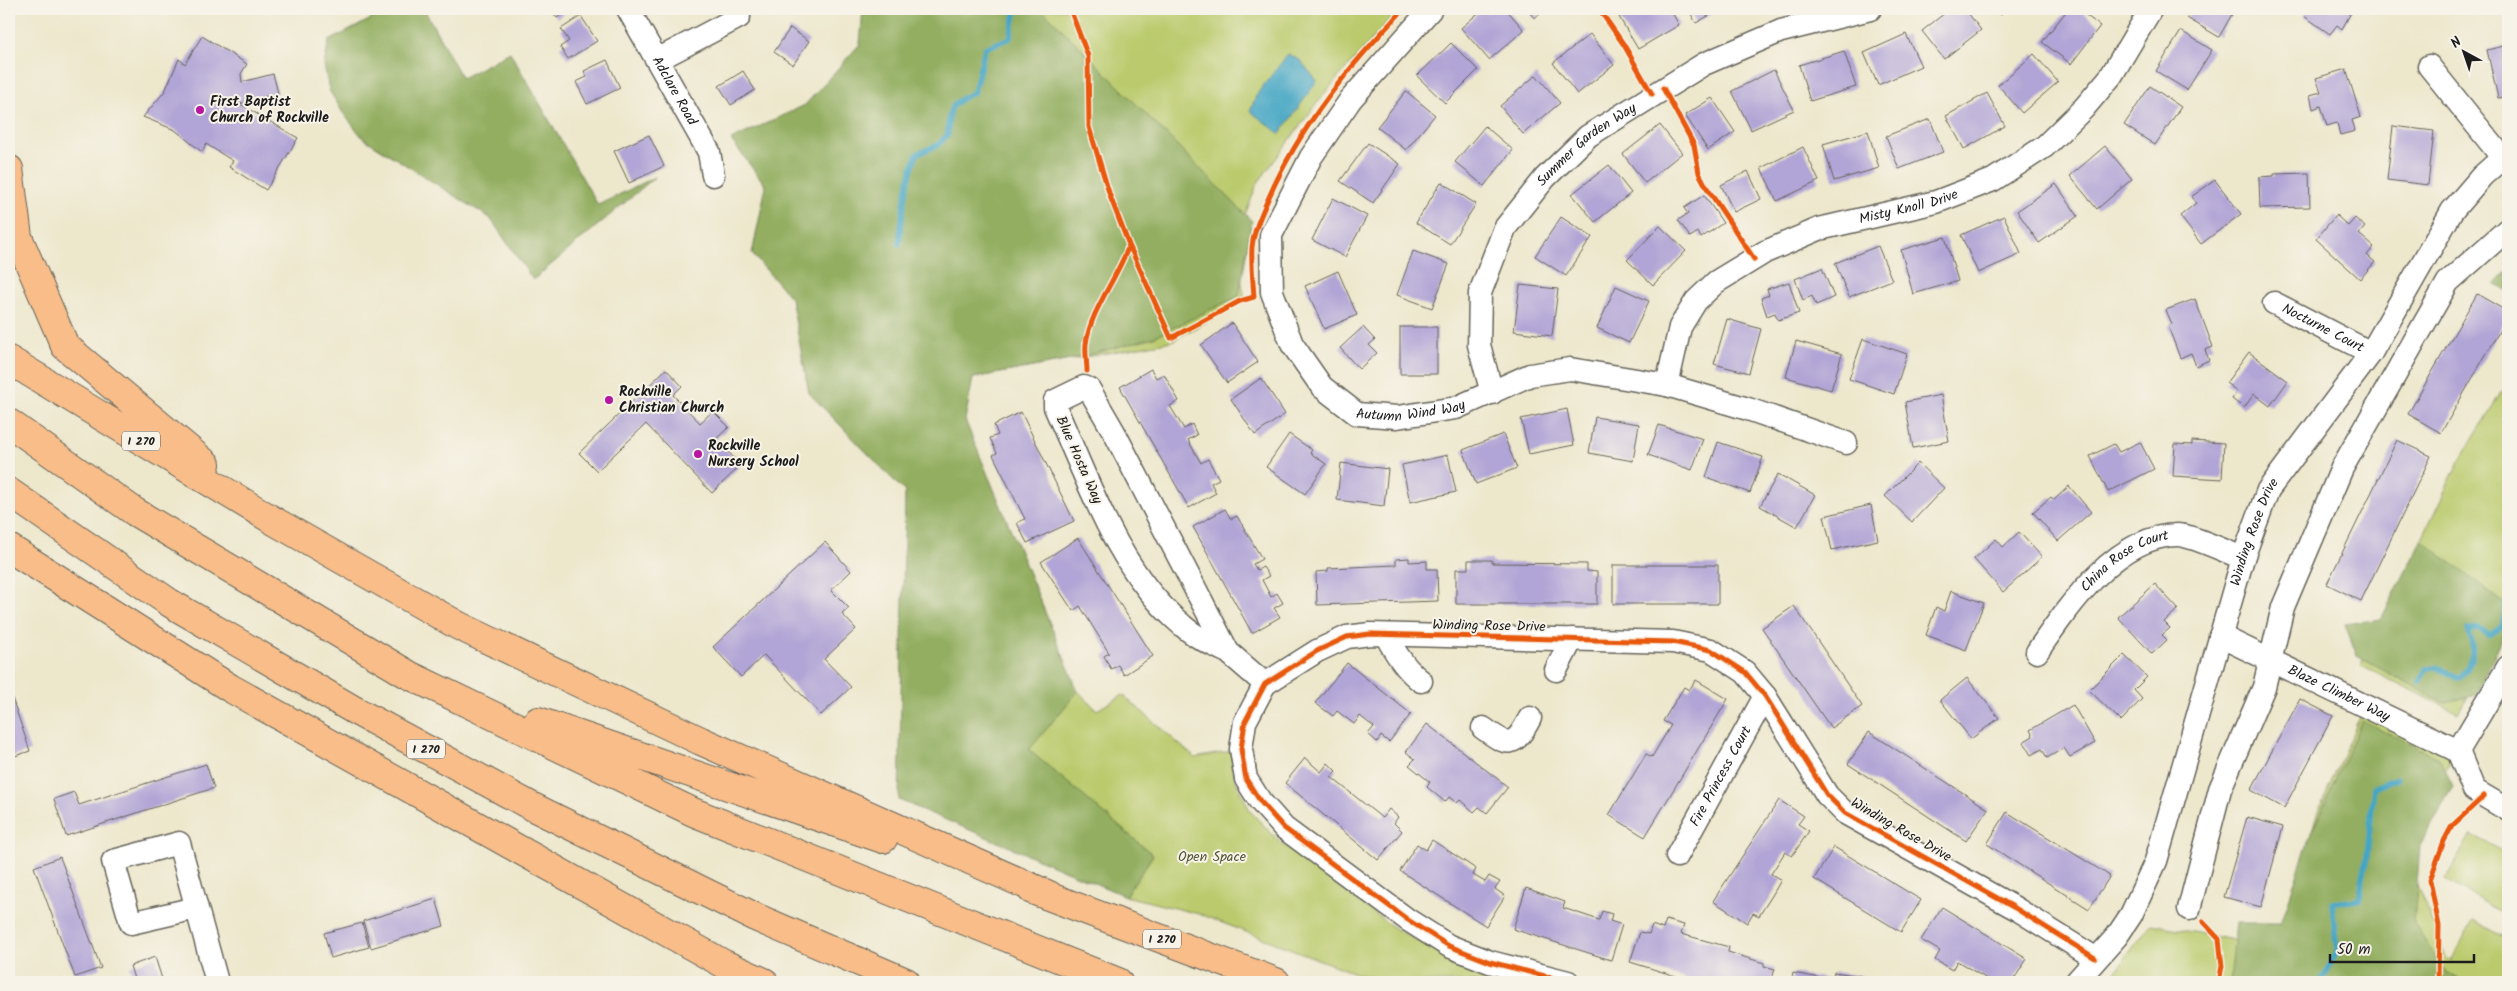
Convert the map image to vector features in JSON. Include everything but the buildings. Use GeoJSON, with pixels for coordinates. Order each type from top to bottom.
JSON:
{"type":"FeatureCollection","features":[{"type":"Feature","properties":{"kind":"highway"},"geometry":{"type":"LineString","coordinates":[[9,169],[18,237],[65,346],[274,521]]}},
{"type":"Feature","properties":{"kind":"highway","name":"I 270"},"geometry":{"type":"LineString","coordinates":[[9,360],[274,521],[468,630],[701,741],[1049,896],[1276,982]]}},
{"type":"Feature","properties":{"kind":"highway"},"geometry":{"type":"LineString","coordinates":[[9,423],[136,512],[409,675],[693,812],[1118,982]]}},
{"type":"Feature","properties":{"kind":"highway","name":"I 270"},"geometry":{"type":"LineString","coordinates":[[9,492],[170,602],[362,714],[531,806],[738,908],[906,982]]}},
{"type":"Feature","properties":{"kind":"highway"},"geometry":{"type":"LineString","coordinates":[[9,548],[230,688],[724,964],[764,982]]}},
{"type":"Feature","properties":{"kind":"highway"},"geometry":{"type":"LineString","coordinates":[[409,675],[1049,896]]}},
{"type":"Feature","properties":{"kind":"street","name":"Adclare Road"},"geometry":{"type":"LineString","coordinates":[[628,9],[709,152],[713,175]]}},
{"type":"Feature","properties":{"kind":"street","name":"Autumn Wind Way"},"geometry":{"type":"LineString","coordinates":[[1431,9],[1351,99],[1312,157],[1271,234],[1272,292],[1292,344],[1322,387],[1357,414],[1397,416],[1456,408],[1530,375],[1570,369],[1667,385],[1748,409],[1846,443]]}},
{"type":"Feature","properties":{"kind":"street","name":"Summer Garden Way"},"geometry":{"type":"LineString","coordinates":[[1492,393],[1478,345],[1480,293],[1505,228],[1545,178],[1588,136],[1704,64],[1781,31],[1870,9]]}},
{"type":"Feature","properties":{"kind":"street","name":"Misty Knoll Drive"},"geometry":{"type":"LineString","coordinates":[[1667,385],[1680,328],[1696,300],[1716,282],[1765,252],[1819,229],[1936,202],[1993,180],[2044,147],[2084,108],[2111,76],[2151,9]]}},
{"type":"Feature","properties":{"kind":"street"},"geometry":{"type":"LineString","coordinates":[[657,60],[739,17]]}},
{"type":"Feature","properties":{"kind":"street"},"geometry":{"type":"LineString","coordinates":[[2429,66],[2505,160]]}},
{"type":"Feature","properties":{"kind":"street","name":"Winding Rose Drive"},"geometry":{"type":"LineString","coordinates":[[2076,982],[2117,936],[2131,915],[2156,861],[2243,558],[2268,490],[2371,353],[2452,211],[2505,160]]}},
{"type":"Feature","properties":{"kind":"street"},"geometry":{"type":"LineString","coordinates":[[2190,909],[2220,789],[2264,687],[2283,607],[2342,468],[2448,282],[2508,228]]}},
{"type":"Feature","properties":{"kind":"street","name":"Nocturne Court"},"geometry":{"type":"LineString","coordinates":[[2274,303],[2371,353]]}},
{"type":"Feature","properties":{"kind":"street","name":"Blue Hosta Way"},"geometry":{"type":"LineString","coordinates":[[1228,652],[1096,399],[1089,389],[1084,387],[1056,401],[1055,407],[1113,534],[1142,583],[1182,625],[1201,639],[1228,652],[1265,684]]}},
{"type":"Feature","properties":{"kind":"street","name":"China Rose Court"},"geometry":{"type":"LineString","coordinates":[[2037,652],[2075,597],[2120,556],[2147,541],[2179,535],[2243,558]]}},
{"type":"Feature","properties":{"kind":"street"},"geometry":{"type":"LineString","coordinates":[[1386,635],[1411,674],[1421,681]]}},
{"type":"Feature","properties":{"kind":"street","name":"Winding Rose Drive"},"geometry":{"type":"LineString","coordinates":[[1568,982],[1490,962],[1449,946],[1408,920],[1284,828],[1260,802],[1246,779],[1241,749],[1245,722],[1265,684],[1317,651],[1347,637],[1386,635],[1674,642],[1711,650],[1745,672],[1765,696],[1827,795],[1845,813],[2015,908],[2096,958]]}},
{"type":"Feature","properties":{"kind":"street","name":"Blaze Climber Way"},"geometry":{"type":"LineString","coordinates":[[2220,636],[2458,751]]}},
{"type":"Feature","properties":{"kind":"street"},"geometry":{"type":"LineString","coordinates":[[1556,670],[1572,639]]}},
{"type":"Feature","properties":{"kind":"street"},"geometry":{"type":"LineString","coordinates":[[2508,667],[2458,751],[2474,790],[2508,810]]}},
{"type":"Feature","properties":{"kind":"street","name":"Fire Princess Court"},"geometry":{"type":"LineString","coordinates":[[1677,856],[1765,696]]}},
{"type":"Feature","properties":{"kind":"street"},"geometry":{"type":"LineString","coordinates":[[1483,728],[1502,742],[1510,743],[1518,739],[1530,718]]}},
{"type":"Feature","properties":{"kind":"street"},"geometry":{"type":"LineString","coordinates":[[196,908],[217,982]]}},
{"type":"Feature","properties":{"kind":"green space"},"geometry":{"type":"Polygon","coordinates":[[[390,9],[424,9],[462,78],[510,52],[598,205],[655,177],[533,280],[490,218],[363,138],[343,113],[329,90],[324,65],[329,41],[390,9]]]}},
{"type":"Feature","properties":{"kind":"green space"},"geometry":{"type":"Polygon","coordinates":[[[863,9],[1042,9],[1252,221],[1239,296],[1154,337],[1070,360],[973,378],[965,420],[1078,691],[1029,750],[1153,855],[1125,896],[899,800],[905,492],[809,393],[791,298],[752,254],[766,186],[731,140],[805,105],[860,44],[863,9]]]}},
{"type":"Feature","properties":{"kind":"green space"},"geometry":{"type":"Polygon","coordinates":[[[1023,9],[1399,9],[1323,95],[1257,184],[1244,218],[1240,271],[1245,300],[1172,341],[973,378],[1023,9]]]}},
{"type":"Feature","properties":{"kind":"green space"},"geometry":{"type":"Polygon","coordinates":[[[2508,271],[2508,291],[2495,285],[2508,271]]]}},
{"type":"Feature","properties":{"kind":"green space"},"geometry":{"type":"Polygon","coordinates":[[[2508,381],[2508,623],[2458,713],[2361,666],[2459,461],[2508,381]]]}},
{"type":"Feature","properties":{"kind":"green space"},"geometry":{"type":"Polygon","coordinates":[[[2422,540],[2508,606],[2508,626],[2476,695],[2443,703],[2357,656],[2345,624],[2381,619],[2422,540]]]}},
{"type":"Feature","properties":{"kind":"green space","name":"Open Space"},"geometry":{"type":"Polygon","coordinates":[[[1078,691],[1097,710],[1123,695],[1195,758],[1232,751],[1232,770],[1251,812],[1281,843],[1394,928],[1456,962],[1511,982],[1389,982],[1357,974],[1199,914],[1125,896],[1153,855],[1028,750],[1078,691]]]}},
{"type":"Feature","properties":{"kind":"green space"},"geometry":{"type":"Polygon","coordinates":[[[2361,714],[2453,756],[2402,848],[2447,959],[2451,961],[2473,920],[2508,939],[2508,982],[2107,982],[2151,924],[2285,950],[2307,846],[2317,814],[2361,714]]]}},
{"type":"Feature","properties":{"kind":"green space"},"geometry":{"type":"Polygon","coordinates":[[[2362,720],[2439,758],[2453,786],[2420,845],[2414,924],[2445,971],[2465,982],[2230,982],[2236,923],[2281,923],[2311,833],[2362,720]]]}},
{"type":"Feature","properties":{"kind":"green space"},"geometry":{"type":"Polygon","coordinates":[[[2471,834],[2508,854],[2508,916],[2445,880],[2471,834]]]}},
{"type":"Feature","properties":{"kind":"water"},"geometry":{"type":"Polygon","coordinates":[[[1288,54],[1300,60],[1317,81],[1280,134],[1250,111],[1257,94],[1288,54]]]}},
{"type":"Feature","properties":{"kind":"waterway"},"geometry":{"type":"LineString","coordinates":[[899,244],[907,187],[917,154],[938,145],[948,134],[952,107],[955,103],[974,92],[985,48],[1010,38],[1016,9]]}},
{"type":"Feature","properties":{"kind":"waterway"},"geometry":{"type":"LineString","coordinates":[[2419,682],[2427,668],[2437,667],[2459,679],[2464,674],[2472,656],[2472,643],[2468,630],[2478,628],[2489,635],[2502,627],[2508,597]]}},
{"type":"Feature","properties":{"kind":"waterway"},"geometry":{"type":"LineString","coordinates":[[2320,982],[2337,952],[2332,903],[2359,900],[2367,856],[2374,787],[2397,778]]}},
{"type":"Feature","properties":{"kind":"cycle path"},"geometry":{"type":"LineString","coordinates":[[1070,9],[1088,56],[1089,127],[1110,196],[1129,245],[1171,338],[1240,301],[1254,297],[1253,240],[1261,215],[1282,171],[1296,145],[1328,97],[1404,9]]}},
{"type":"Feature","properties":{"kind":"cycle path"},"geometry":{"type":"LineString","coordinates":[[1599,9],[1624,45],[1652,94]]}},
{"type":"Feature","properties":{"kind":"cycle path"},"geometry":{"type":"LineString","coordinates":[[1663,88],[1694,145],[1699,173],[1754,259]]}},
{"type":"Feature","properties":{"kind":"cycle path"},"geometry":{"type":"LineString","coordinates":[[1087,371],[1086,347],[1093,319],[1129,245]]}},
{"type":"Feature","properties":{"kind":"cycle path"},"geometry":{"type":"LineString","coordinates":[[1568,982],[1490,962],[1449,946],[1408,920],[1284,828],[1260,801],[1246,779],[1241,749],[1245,722],[1265,684],[1317,651],[1347,637],[1370,634],[1673,642],[1711,650],[1745,672],[1765,696],[1827,795],[1845,813],[2015,908],[2095,958]]}},
{"type":"Feature","properties":{"kind":"cycle path"},"geometry":{"type":"LineString","coordinates":[[2438,982],[2439,926],[2430,880],[2444,841],[2452,826],[2484,796]]}},
{"type":"Feature","properties":{"kind":"cycle path"},"geometry":{"type":"LineString","coordinates":[[2203,922],[2219,939],[2222,966],[2219,982]]}},
{"type":"Feature","properties":{"kind":"place","name":"First Baptist Church of Rockville"},"geometry":{"type":"Point","coordinates":[200,110]}},
{"type":"Feature","properties":{"kind":"place","name":"Rockville Christian Church"},"geometry":{"type":"Point","coordinates":[609,400]}},
{"type":"Feature","properties":{"kind":"place","name":"Rockville Nursery School"},"geometry":{"type":"Point","coordinates":[698,454]}}]}
